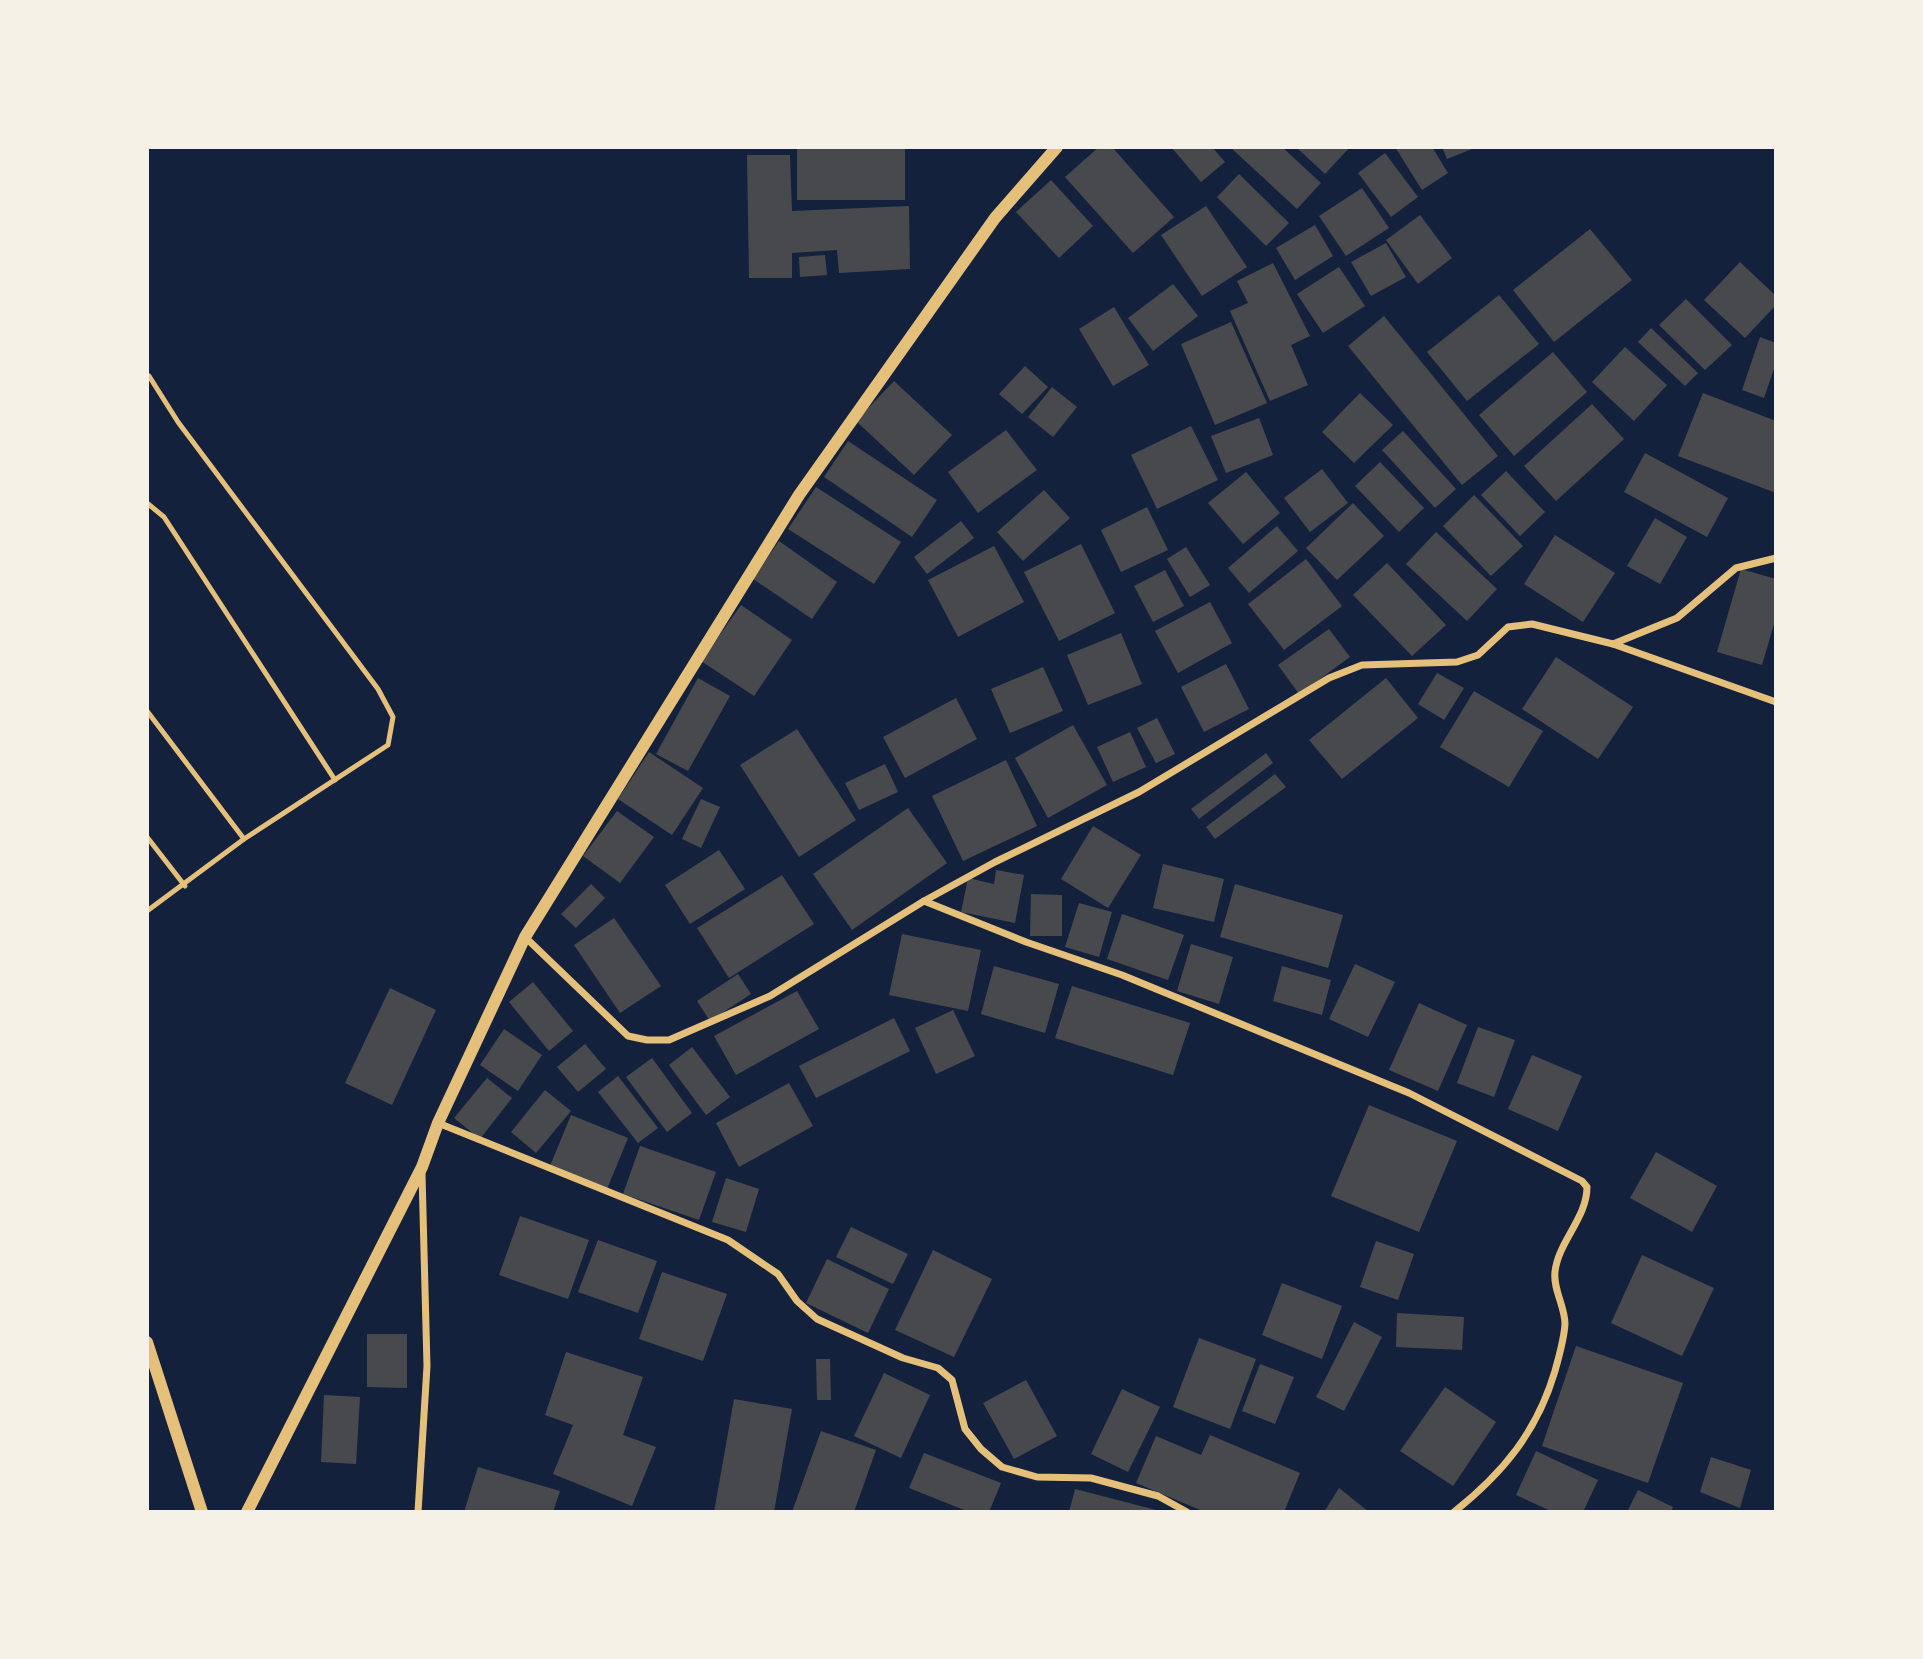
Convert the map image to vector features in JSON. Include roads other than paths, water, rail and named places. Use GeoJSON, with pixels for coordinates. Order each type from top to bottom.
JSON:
{"type":"FeatureCollection","features":[{"type":"Feature","properties":{"kind":"street"},"geometry":{"type":"LineString","coordinates":[[247,1512],[422,1167],[438,1124],[525,937],[799,495],[995,218],[1057,147]]}},
{"type":"Feature","properties":{"kind":"street"},"geometry":{"type":"LineString","coordinates":[[1613,644],[1677,618],[1736,568],[1776,558]]}},
{"type":"Feature","properties":{"kind":"street"},"geometry":{"type":"LineString","coordinates":[[525,937],[628,1036],[668,1040],[770,996],[924,901],[995,862],[1139,792],[1329,678],[1362,665],[1457,662],[1478,654],[1508,627],[1532,624],[1613,644],[1776,702]]}},
{"type":"Feature","properties":{"kind":"street"},"geometry":{"type":"LineString","coordinates":[[924,901],[1026,942],[1122,975],[1409,1093],[1582,1181],[1587,1187],[1586,1201],[1555,1271],[1565,1324],[1558,1362],[1536,1422],[1524,1444],[1499,1473],[1454,1512]]}},
{"type":"Feature","properties":{"kind":"street"},"geometry":{"type":"LineString","coordinates":[[438,1124],[728,1240],[778,1274],[797,1301],[817,1319],[903,1358],[938,1368],[952,1380],[965,1429],[981,1449],[1002,1467],[1037,1477],[1091,1478],[1158,1496],[1187,1512]]}},
{"type":"Feature","properties":{"kind":"street"},"geometry":{"type":"LineString","coordinates":[[418,1512],[427,1366],[422,1167]]}},
{"type":"Feature","properties":{"kind":"street"},"geometry":{"type":"LineString","coordinates":[[147,1342],[202,1512]]}},
{"type":"Feature","properties":{"kind":"lane"},"geometry":{"type":"LineString","coordinates":[[147,911],[185,886],[244,839],[388,745],[393,717],[378,689],[178,422],[148,376]]}},
{"type":"Feature","properties":{"kind":"lane"},"geometry":{"type":"LineString","coordinates":[[147,503],[164,517],[334,780]]}},
{"type":"Feature","properties":{"kind":"lane"},"geometry":{"type":"LineString","coordinates":[[147,710],[244,839]]}},
{"type":"Feature","properties":{"kind":"lane"},"geometry":{"type":"LineString","coordinates":[[147,837],[185,886]]}}]}
